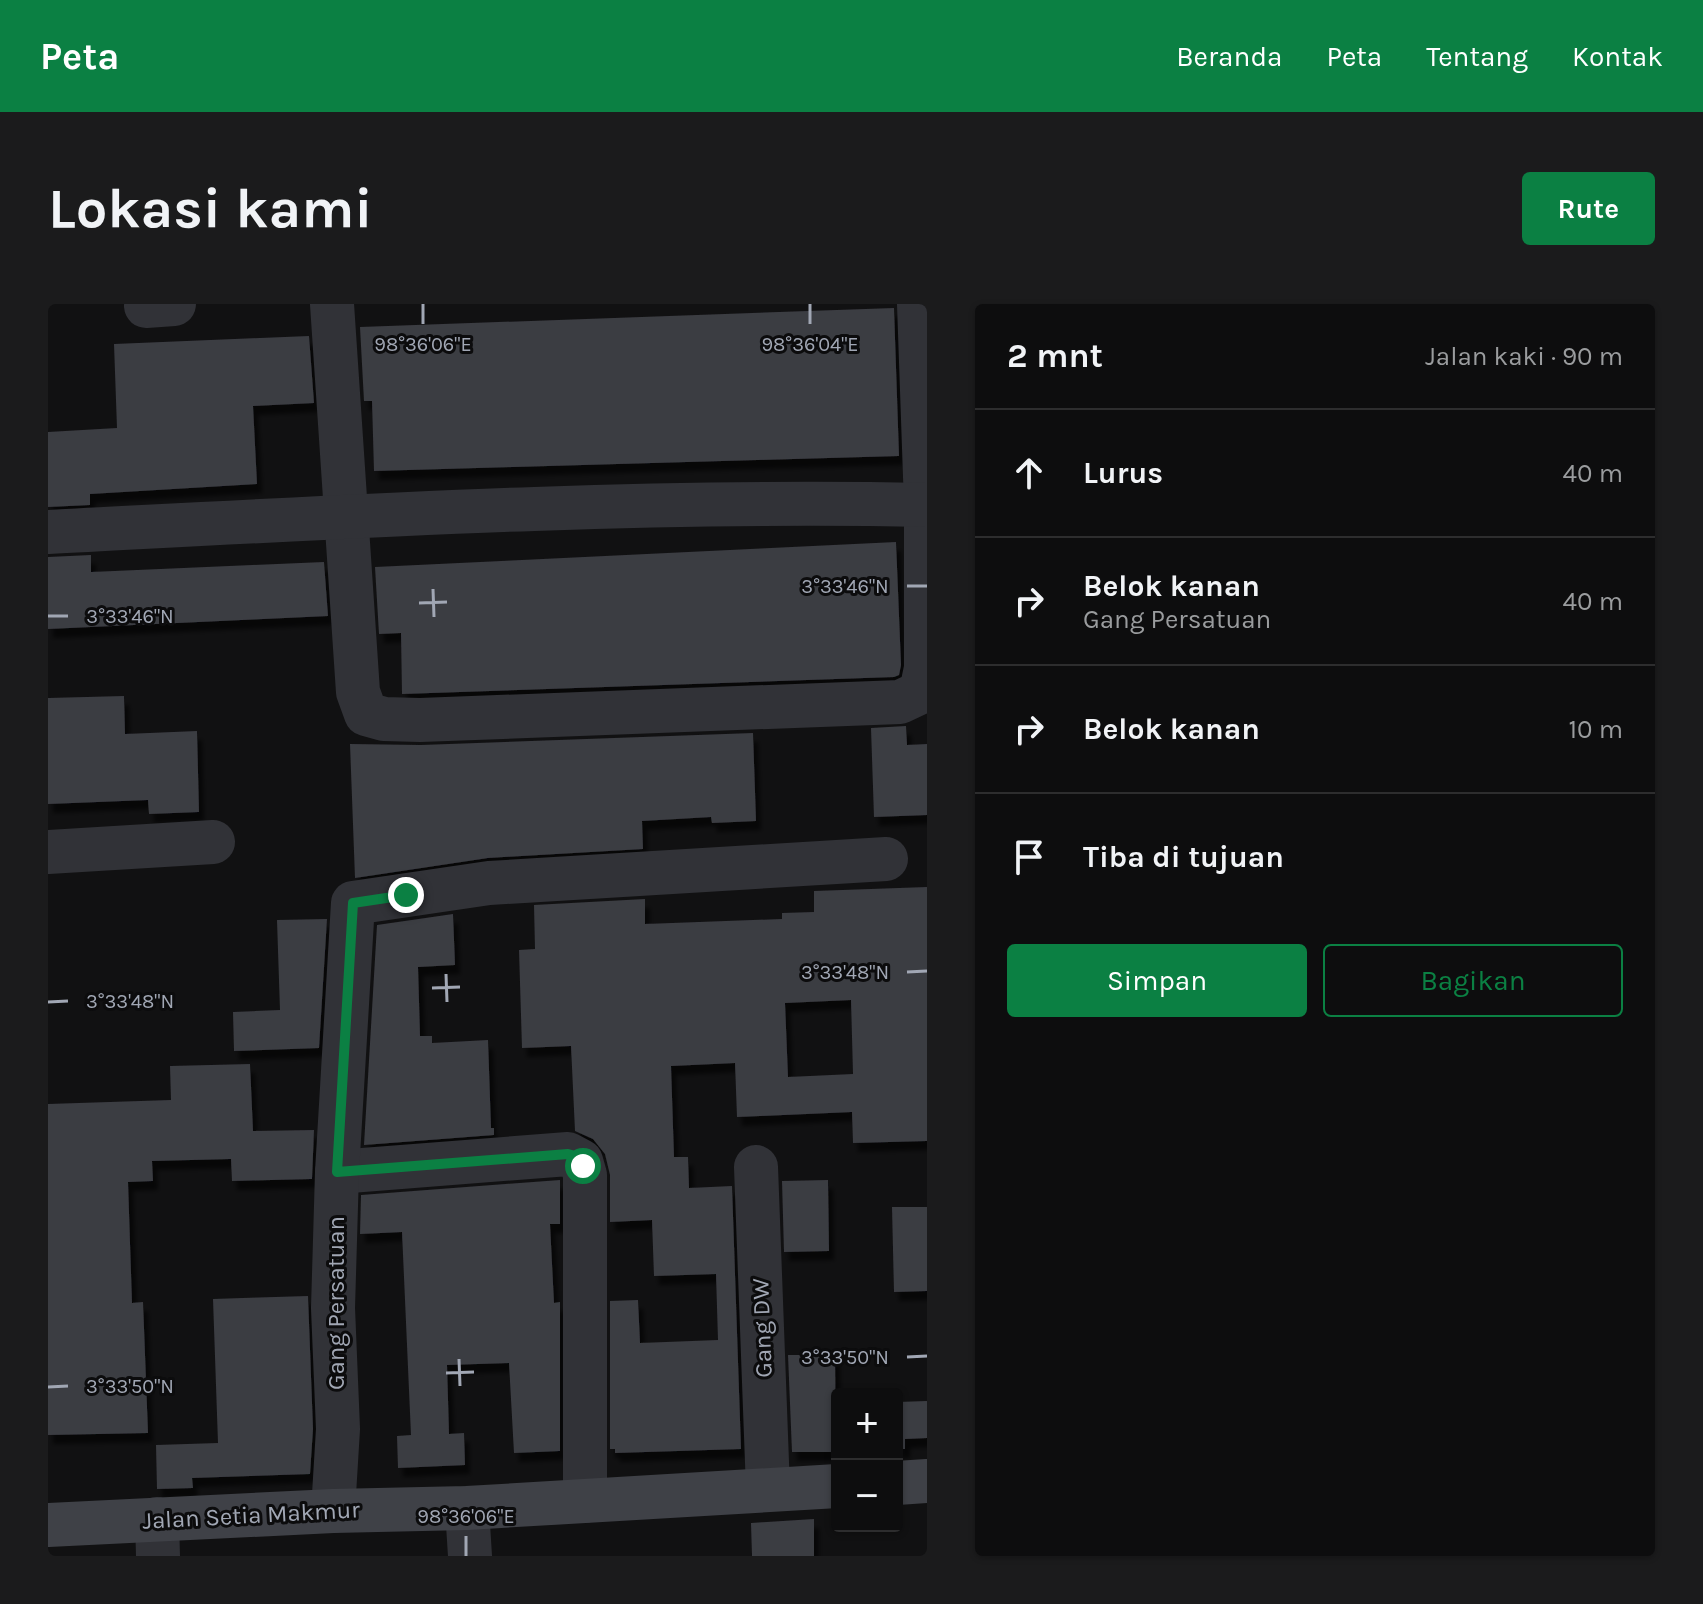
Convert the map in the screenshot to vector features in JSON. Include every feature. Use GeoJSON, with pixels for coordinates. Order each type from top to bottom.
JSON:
{"type":"FeatureCollection","features":[{"type":"Feature","properties":{"kind":"main road"},"geometry":{"type":"LineString","coordinates":[[903,1483],[927,1481]]}},
{"type":"Feature","properties":{"kind":"main road","name":"Jalan Setia Makmur"},"geometry":{"type":"LineString","coordinates":[[48,1525],[157,1538],[333,1511],[467,1508],[831,1486]]}},
{"type":"Feature","properties":{"kind":"street"},"geometry":{"type":"LineString","coordinates":[[332,304],[358,692],[366,714],[384,719],[420,720],[900,702],[921,692],[926,668],[926,505],[919,304]]}},
{"type":"Feature","properties":{"kind":"street"},"geometry":{"type":"LineString","coordinates":[[48,532],[348,516],[646,507],[926,505]]}},
{"type":"Feature","properties":{"kind":"street"},"geometry":{"type":"LineString","coordinates":[[48,852],[213,842]]}},
{"type":"Feature","properties":{"kind":"street","name":"Gang Persatuan"},"geometry":{"type":"LineString","coordinates":[[333,1511],[338,1429],[333,1308],[337,1172],[353,903],[489,883],[886,859]]}},
{"type":"Feature","properties":{"kind":"street"},"geometry":{"type":"LineString","coordinates":[[337,1172],[568,1154],[581,1161],[585,1175],[585,1501]]}},
{"type":"Feature","properties":{"kind":"street","name":"Gang DW"},"geometry":{"type":"LineString","coordinates":[[756,1167],[768,1489]]}},
{"type":"Feature","properties":{"kind":"street"},"geometry":{"type":"LineString","coordinates":[[467,1508],[470,1556]]}},
{"type":"Feature","properties":{"kind":"building"},"geometry":{"type":"Polygon","coordinates":[[[894,308],[899,456],[374,471],[372,401],[364,401],[360,327],[894,308]]]}},
{"type":"Feature","properties":{"kind":"building"},"geometry":{"type":"Polygon","coordinates":[[[309,336],[314,403],[253,406],[257,484],[90,494],[90,505],[48,507],[48,432],[117,428],[114,344],[309,336]]]}},
{"type":"Feature","properties":{"kind":"building"},"geometry":{"type":"Polygon","coordinates":[[[896,542],[901,665],[899,675],[894,677],[402,694],[401,633],[379,634],[375,567],[896,542]]]}},
{"type":"Feature","properties":{"kind":"building"},"geometry":{"type":"Polygon","coordinates":[[[91,555],[91,572],[324,562],[328,616],[48,629],[48,557],[91,555]]]}},
{"type":"Feature","properties":{"kind":"building"},"geometry":{"type":"Polygon","coordinates":[[[124,696],[125,734],[197,731],[199,812],[149,814],[148,800],[48,804],[48,698],[124,696]]]}},
{"type":"Feature","properties":{"kind":"building"},"geometry":{"type":"Polygon","coordinates":[[[906,726],[907,745],[927,744],[927,815],[874,817],[871,728],[906,726]]]}},
{"type":"Feature","properties":{"kind":"building"},"geometry":{"type":"Polygon","coordinates":[[[753,733],[756,821],[712,823],[711,817],[642,821],[643,849],[488,858],[355,878],[350,744],[421,745],[753,733]]]}},
{"type":"Feature","properties":{"kind":"building"},"geometry":{"type":"Polygon","coordinates":[[[927,887],[927,1141],[853,1143],[852,1112],[737,1117],[735,1063],[671,1066],[674,1157],[688,1157],[689,1188],[732,1186],[741,1449],[615,1453],[615,1449],[610,1449],[610,1301],[638,1300],[640,1343],[718,1340],[716,1274],[654,1276],[652,1220],[610,1222],[610,1175],[605,1154],[593,1139],[575,1131],[571,1046],[522,1048],[519,950],[535,949],[534,905],[645,899],[645,924],[782,919],[782,913],[814,912],[814,891],[927,887]],[[851,1000],[785,1003],[788,1077],[853,1074],[851,1000]]]}},
{"type":"Feature","properties":{"kind":"building"},"geometry":{"type":"Polygon","coordinates":[[[453,914],[455,965],[418,967],[420,1036],[432,1036],[432,1043],[488,1040],[491,1128],[494,1128],[494,1135],[364,1145],[377,925],[453,914]]]}},
{"type":"Feature","properties":{"kind":"building"},"geometry":{"type":"Polygon","coordinates":[[[327,919],[319,1048],[234,1051],[233,1012],[280,1010],[277,920],[327,919]]]}},
{"type":"Feature","properties":{"kind":"building"},"geometry":{"type":"Polygon","coordinates":[[[250,1064],[253,1131],[314,1130],[312,1179],[232,1181],[231,1159],[152,1161],[153,1181],[128,1182],[132,1303],[143,1302],[148,1433],[48,1435],[48,1104],[171,1100],[170,1066],[250,1064]]]}},
{"type":"Feature","properties":{"kind":"building"},"geometry":{"type":"Polygon","coordinates":[[[560,1180],[560,1224],[550,1224],[554,1303],[560,1302],[560,1451],[514,1453],[509,1363],[447,1365],[449,1434],[464,1433],[465,1465],[398,1468],[397,1436],[411,1435],[402,1232],[360,1234],[361,1195],[560,1180]]]}},
{"type":"Feature","properties":{"kind":"building"},"geometry":{"type":"Polygon","coordinates":[[[828,1180],[829,1251],[784,1252],[782,1181],[828,1180]]]}},
{"type":"Feature","properties":{"kind":"building"},"geometry":{"type":"Polygon","coordinates":[[[892,1207],[927,1207],[927,1291],[894,1292],[892,1207]]]}},
{"type":"Feature","properties":{"kind":"building"},"geometry":{"type":"Polygon","coordinates":[[[308,1296],[313,1429],[310,1474],[192,1478],[193,1488],[157,1489],[156,1445],[218,1443],[213,1299],[308,1296]]]}},
{"type":"Feature","properties":{"kind":"building"},"geometry":{"type":"Polygon","coordinates":[[[788,1355],[835,1355],[835,1388],[831,1388],[831,1452],[792,1452],[788,1355]]]}},
{"type":"Feature","properties":{"kind":"building"},"geometry":{"type":"Polygon","coordinates":[[[927,1401],[927,1438],[905,1439],[905,1449],[903,1449],[903,1402],[927,1401]]]}},
{"type":"Feature","properties":{"kind":"building"},"geometry":{"type":"Polygon","coordinates":[[[814,1519],[814,1556],[752,1556],[751,1523],[814,1519]]]}},
{"type":"Feature","properties":{"kind":"route"},"geometry":{"type":"LineString","coordinates":[[406,895],[353,903],[345,994],[337,1172],[568,1154],[575,1156],[583,1166]]}}]}
